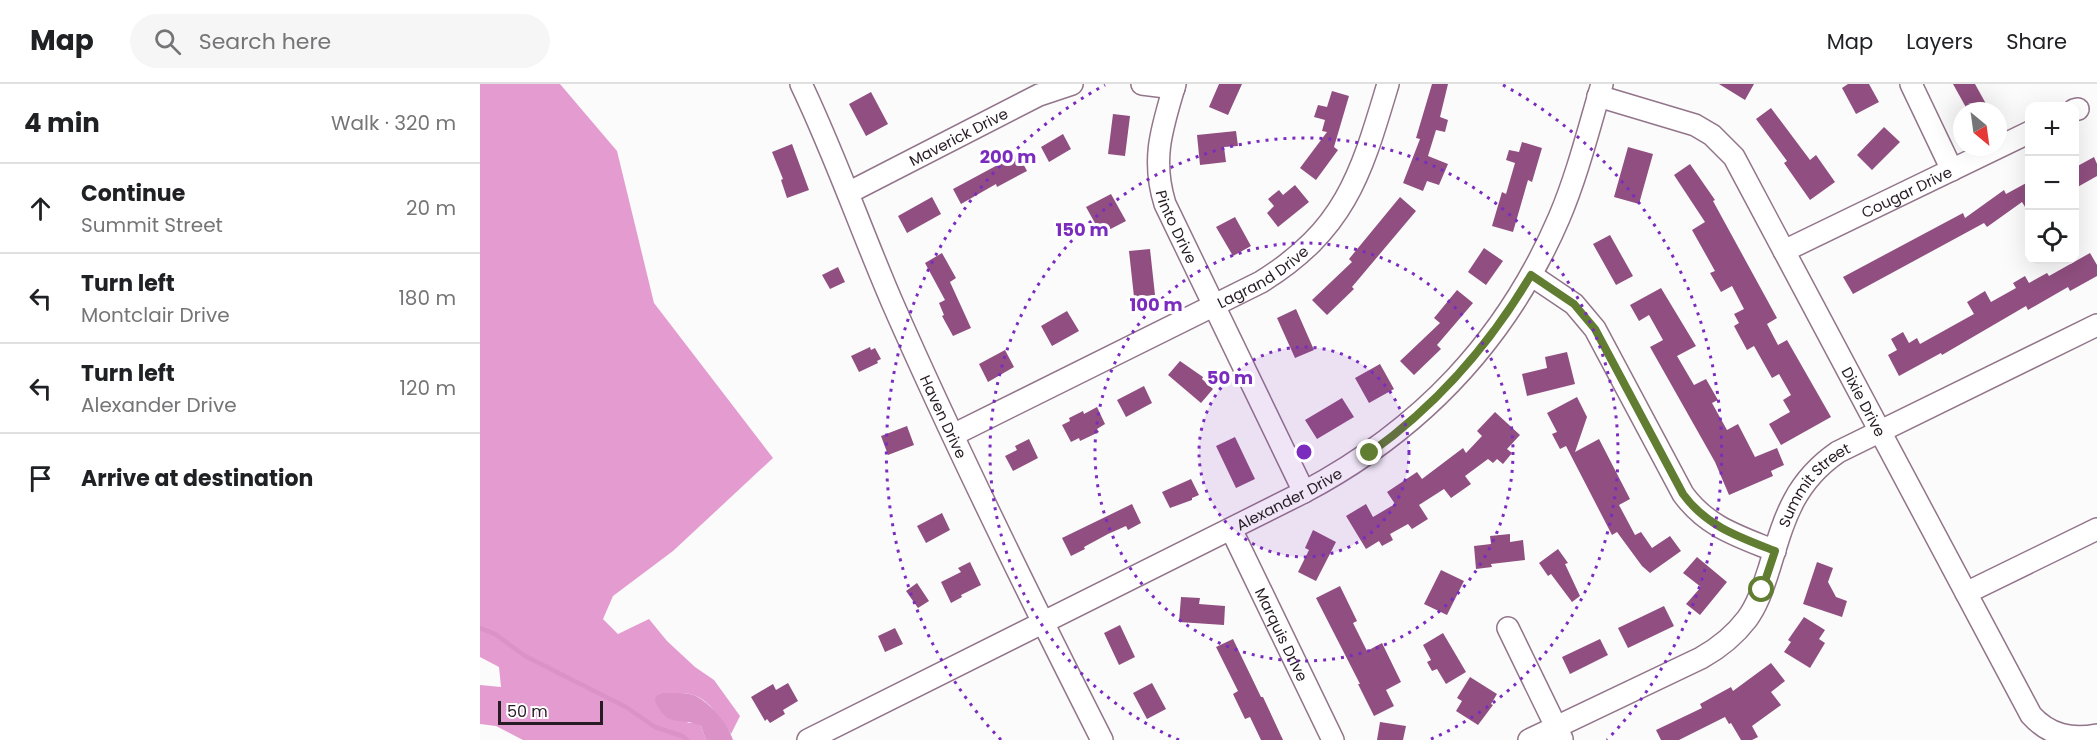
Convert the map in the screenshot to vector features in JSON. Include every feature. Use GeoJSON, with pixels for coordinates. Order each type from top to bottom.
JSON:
{"type":"FeatureCollection","features":[{"type":"Feature","properties":{"kind":"street","name":"Haven Drive"},"geometry":{"type":"LineString","coordinates":[[801,84],[892,300],[953,435],[1042,622],[1102,740]]}},
{"type":"Feature","properties":{"kind":"street","name":"Maverick Drive"},"geometry":{"type":"LineString","coordinates":[[848,193],[1039,95],[1072,84]]}},
{"type":"Feature","properties":{"kind":"street"},"geometry":{"type":"LineString","coordinates":[[1142,84],[1175,86]]}},
{"type":"Feature","properties":{"kind":"street","name":"Lagrand Drive"},"geometry":{"type":"LineString","coordinates":[[953,435],[1277,272],[1306,249],[1342,205],[1360,173],[1388,84]]}},
{"type":"Feature","properties":{"kind":"street"},"geometry":{"type":"LineString","coordinates":[[1911,84],[1952,170]]}},
{"type":"Feature","properties":{"kind":"street","name":"Pinto Drive"},"geometry":{"type":"LineString","coordinates":[[1175,86],[1159,145],[1159,181],[1165,204],[1304,492]]}},
{"type":"Feature","properties":{"kind":"street","name":"Dixie Drive"},"geometry":{"type":"LineString","coordinates":[[1600,90],[1695,125],[1719,141],[1739,165],[2027,707],[2038,722],[2053,733],[2080,738],[2097,735]]}},
{"type":"Feature","properties":{"kind":"street","name":"Alexander Drive"},"geometry":{"type":"LineString","coordinates":[[808,740],[848,731],[1042,622],[1304,492],[1370,453],[1402,430],[1429,406],[1486,344],[1531,275],[1560,216],[1600,90]]}},
{"type":"Feature","properties":{"kind":"street","name":"Cougar Drive"},"geometry":{"type":"LineString","coordinates":[[1784,251],[2025,134]]}},
{"type":"Feature","properties":{"kind":"street"},"geometry":{"type":"LineString","coordinates":[[1531,275],[1574,304],[1595,329],[1683,494],[1695,509],[1725,531],[1775,551]]}},
{"type":"Feature","properties":{"kind":"street","name":"Summit Street"},"geometry":{"type":"LineString","coordinates":[[1529,740],[1559,734],[1701,658],[1726,641],[1748,618],[1756,605],[1790,506],[1797,493],[1815,470],[1838,452],[2097,325]]}},
{"type":"Feature","properties":{"kind":"street","name":"Marquis Drive"},"geometry":{"type":"LineString","coordinates":[[1231,529],[1333,740]]}},
{"type":"Feature","properties":{"kind":"street"},"geometry":{"type":"LineString","coordinates":[[1966,593],[2097,529]]}},
{"type":"Feature","properties":{"kind":"street"},"geometry":{"type":"LineString","coordinates":[[1508,628],[1559,734]]}},
{"type":"Feature","properties":{"kind":"shaded area"},"geometry":{"type":"Polygon","coordinates":[[[480,84],[560,84],[617,151],[654,303],[773,458],[673,551],[613,596],[603,619],[618,634],[649,619],[667,641],[695,667],[714,680],[740,716],[731,734],[705,701],[693,695],[668,693],[688,723],[701,726],[706,740],[523,740],[496,726],[480,724],[480,685],[501,687],[499,667],[480,657],[480,84]]]}},
{"type":"Feature","properties":{"kind":"shaded area"},"geometry":{"type":"Polygon","coordinates":[[[663,693],[689,694],[702,700],[723,721],[733,740],[706,740],[701,726],[675,721],[665,716],[655,701],[656,696],[663,693]]]}},
{"type":"Feature","properties":{"kind":"building"},"geometry":{"type":"Polygon","coordinates":[[[1219,84],[1242,84],[1228,115],[1209,107],[1219,84]]]}},
{"type":"Feature","properties":{"kind":"building"},"geometry":{"type":"Polygon","coordinates":[[[1432,84],[1448,84],[1440,117],[1448,120],[1445,132],[1436,130],[1428,156],[1448,164],[1439,185],[1427,181],[1423,191],[1403,183],[1420,139],[1416,138],[1432,84]]]}},
{"type":"Feature","properties":{"kind":"building"},"geometry":{"type":"Polygon","coordinates":[[[1719,84],[1754,84],[1745,100],[1719,84]]]}},
{"type":"Feature","properties":{"kind":"building"},"geometry":{"type":"Polygon","coordinates":[[[1848,84],[1869,84],[1879,102],[1856,114],[1842,88],[1848,84]]]}},
{"type":"Feature","properties":{"kind":"building"},"geometry":{"type":"Polygon","coordinates":[[[1953,84],[1975,84],[1985,102],[1963,102],[1953,84]]]}},
{"type":"Feature","properties":{"kind":"building"},"geometry":{"type":"Polygon","coordinates":[[[1332,91],[1349,96],[1334,147],[1338,150],[1316,180],[1300,168],[1327,132],[1322,131],[1325,120],[1314,117],[1318,105],[1327,107],[1332,91]]]}},
{"type":"Feature","properties":{"kind":"building"},"geometry":{"type":"Polygon","coordinates":[[[871,92],[888,124],[866,136],[849,104],[871,92]]]}},
{"type":"Feature","properties":{"kind":"building"},"geometry":{"type":"Polygon","coordinates":[[[1771,108],[1810,160],[1816,155],[1835,182],[1810,200],[1784,163],[1787,161],[1756,119],[1771,108]]]}},
{"type":"Feature","properties":{"kind":"building"},"geometry":{"type":"Polygon","coordinates":[[[1113,114],[1130,116],[1125,156],[1108,154],[1113,114]]]}},
{"type":"Feature","properties":{"kind":"building"},"geometry":{"type":"Polygon","coordinates":[[[1884,127],[1900,142],[1872,170],[1857,155],[1884,127]]]}},
{"type":"Feature","properties":{"kind":"building"},"geometry":{"type":"Polygon","coordinates":[[[1236,131],[1238,146],[1224,147],[1226,162],[1200,165],[1197,135],[1236,131]]]}},
{"type":"Feature","properties":{"kind":"building"},"geometry":{"type":"Polygon","coordinates":[[[1063,134],[1071,149],[1049,162],[1041,147],[1063,134]]]}},
{"type":"Feature","properties":{"kind":"building"},"geometry":{"type":"Polygon","coordinates":[[[1522,142],[1542,148],[1532,182],[1528,180],[1513,232],[1492,226],[1502,192],[1506,194],[1515,163],[1506,160],[1509,150],[1519,152],[1522,142]]]}},
{"type":"Feature","properties":{"kind":"building"},"geometry":{"type":"Polygon","coordinates":[[[792,144],[809,190],[787,198],[781,180],[783,179],[772,152],[792,144]]]}},
{"type":"Feature","properties":{"kind":"building"},"geometry":{"type":"Polygon","coordinates":[[[1628,147],[1653,154],[1639,204],[1614,197],[1628,147]]]}},
{"type":"Feature","properties":{"kind":"building"},"geometry":{"type":"Polygon","coordinates":[[[1018,154],[1027,171],[997,187],[996,184],[961,204],[953,189],[1018,154]]]}},
{"type":"Feature","properties":{"kind":"building"},"geometry":{"type":"Polygon","coordinates":[[[2094,157],[2097,164],[2097,176],[2079,186],[2079,165],[2094,157]]]}},
{"type":"Feature","properties":{"kind":"building"},"geometry":{"type":"Polygon","coordinates":[[[1690,164],[1715,200],[1713,201],[1777,318],[1767,324],[1778,345],[1787,340],[1831,417],[1781,445],[1769,424],[1790,412],[1783,400],[1791,395],[1779,374],[1772,378],[1754,346],[1747,350],[1734,326],[1739,323],[1734,314],[1744,309],[1732,286],[1721,292],[1710,273],[1715,271],[1692,230],[1705,222],[1674,175],[1690,164]]]}},
{"type":"Feature","properties":{"kind":"building"},"geometry":{"type":"Polygon","coordinates":[[[2025,184],[2025,207],[2022,202],[1987,227],[1984,223],[1853,294],[1843,277],[1963,213],[1965,218],[2004,190],[2006,194],[2025,184]]]}},
{"type":"Feature","properties":{"kind":"building"},"geometry":{"type":"Polygon","coordinates":[[[1295,185],[1309,202],[1278,227],[1267,213],[1274,206],[1268,199],[1279,190],[1283,195],[1295,185]]]}},
{"type":"Feature","properties":{"kind":"building"},"geometry":{"type":"Polygon","coordinates":[[[1111,194],[1126,221],[1101,234],[1086,207],[1111,194]]]}},
{"type":"Feature","properties":{"kind":"building"},"geometry":{"type":"Polygon","coordinates":[[[932,197],[941,214],[907,233],[898,216],[932,197]]]}},
{"type":"Feature","properties":{"kind":"building"},"geometry":{"type":"Polygon","coordinates":[[[1400,197],[1416,211],[1352,287],[1354,289],[1327,315],[1312,300],[1352,262],[1349,259],[1400,197]]]}},
{"type":"Feature","properties":{"kind":"building"},"geometry":{"type":"Polygon","coordinates":[[[1235,217],[1251,246],[1233,256],[1216,227],[1235,217]]]}},
{"type":"Feature","properties":{"kind":"building"},"geometry":{"type":"Polygon","coordinates":[[[1610,235],[1633,276],[1616,285],[1593,244],[1610,235]]]}},
{"type":"Feature","properties":{"kind":"building"},"geometry":{"type":"Polygon","coordinates":[[[1484,248],[1503,261],[1486,285],[1468,272],[1484,248]]]}},
{"type":"Feature","properties":{"kind":"building"},"geometry":{"type":"Polygon","coordinates":[[[1150,249],[1155,295],[1134,297],[1129,251],[1150,249]]]}},
{"type":"Feature","properties":{"kind":"building"},"geometry":{"type":"Polygon","coordinates":[[[942,253],[956,278],[950,282],[971,328],[953,336],[942,316],[944,315],[939,303],[945,300],[925,263],[942,253]]]}},
{"type":"Feature","properties":{"kind":"building"},"geometry":{"type":"Polygon","coordinates":[[[2090,253],[2097,265],[2097,276],[2070,291],[2068,287],[2028,310],[2026,306],[1942,355],[1941,353],[1899,376],[1888,355],[1897,350],[1891,339],[1903,332],[1909,343],[1917,338],[1920,344],[1974,314],[1967,302],[1985,291],[1991,302],[2016,288],[2013,283],[2025,276],[2029,283],[2047,273],[2049,276],[2070,264],[2079,264],[2079,259],[2090,253]]]}},
{"type":"Feature","properties":{"kind":"building"},"geometry":{"type":"Polygon","coordinates":[[[838,267],[845,282],[830,289],[822,275],[838,267]]]}},
{"type":"Feature","properties":{"kind":"building"},"geometry":{"type":"Polygon","coordinates":[[[1661,288],[1696,346],[1677,356],[1694,385],[1706,379],[1718,400],[1712,403],[1727,430],[1738,424],[1755,457],[1777,448],[1784,465],[1771,471],[1773,476],[1729,495],[1715,462],[1650,347],[1663,340],[1649,315],[1639,321],[1630,305],[1661,288]]]}},
{"type":"Feature","properties":{"kind":"building"},"geometry":{"type":"Polygon","coordinates":[[[1457,290],[1473,303],[1437,345],[1441,349],[1414,375],[1400,361],[1440,323],[1434,318],[1457,290]]]}},
{"type":"Feature","properties":{"kind":"building"},"geometry":{"type":"Polygon","coordinates":[[[1296,309],[1314,350],[1295,358],[1277,318],[1296,309]]]}},
{"type":"Feature","properties":{"kind":"building"},"geometry":{"type":"Polygon","coordinates":[[[1067,311],[1079,331],[1052,346],[1041,326],[1067,311]]]}},
{"type":"Feature","properties":{"kind":"building"},"geometry":{"type":"Polygon","coordinates":[[[870,347],[871,350],[875,348],[881,359],[877,361],[878,363],[859,372],[851,356],[870,347]]]}},
{"type":"Feature","properties":{"kind":"building"},"geometry":{"type":"Polygon","coordinates":[[[1005,350],[1014,367],[988,382],[979,364],[1005,350]]]}},
{"type":"Feature","properties":{"kind":"building"},"geometry":{"type":"Polygon","coordinates":[[[1567,352],[1575,384],[1527,396],[1522,374],[1547,368],[1545,357],[1567,352]]]}},
{"type":"Feature","properties":{"kind":"building"},"geometry":{"type":"Polygon","coordinates":[[[1180,361],[1203,377],[1202,379],[1213,389],[1201,403],[1168,375],[1180,361]]]}},
{"type":"Feature","properties":{"kind":"building"},"geometry":{"type":"Polygon","coordinates":[[[1380,364],[1394,389],[1369,403],[1355,378],[1380,364]]]}},
{"type":"Feature","properties":{"kind":"building"},"geometry":{"type":"Polygon","coordinates":[[[1144,386],[1152,403],[1126,417],[1117,400],[1144,386]]]}},
{"type":"Feature","properties":{"kind":"building"},"geometry":{"type":"Polygon","coordinates":[[[1577,397],[1587,417],[1575,452],[1599,439],[1630,499],[1619,505],[1635,535],[1641,532],[1652,548],[1670,536],[1681,551],[1650,573],[1642,566],[1617,532],[1612,535],[1566,446],[1560,449],[1552,434],[1557,432],[1547,413],[1577,397]]]}},
{"type":"Feature","properties":{"kind":"building"},"geometry":{"type":"Polygon","coordinates":[[[1342,398],[1354,417],[1317,439],[1305,420],[1342,398]]]}},
{"type":"Feature","properties":{"kind":"building"},"geometry":{"type":"Polygon","coordinates":[[[1097,407],[1105,424],[1097,429],[1099,432],[1080,441],[1079,438],[1071,442],[1062,425],[1070,421],[1069,418],[1097,407]]]}},
{"type":"Feature","properties":{"kind":"building"},"geometry":{"type":"Polygon","coordinates":[[[1495,412],[1520,435],[1507,449],[1512,453],[1503,464],[1497,459],[1493,463],[1488,459],[1465,476],[1471,484],[1451,498],[1444,489],[1419,505],[1428,519],[1412,529],[1408,524],[1390,534],[1393,540],[1382,546],[1379,541],[1366,549],[1346,516],[1366,504],[1373,517],[1395,504],[1387,492],[1417,472],[1422,479],[1463,448],[1466,453],[1482,436],[1477,431],[1495,412]]]}},
{"type":"Feature","properties":{"kind":"building"},"geometry":{"type":"Polygon","coordinates":[[[907,426],[914,445],[888,455],[881,436],[907,426]]]}},
{"type":"Feature","properties":{"kind":"building"},"geometry":{"type":"Polygon","coordinates":[[[1235,437],[1255,479],[1236,488],[1216,446],[1235,437]]]}},
{"type":"Feature","properties":{"kind":"building"},"geometry":{"type":"Polygon","coordinates":[[[1029,439],[1038,458],[1013,471],[1005,456],[1017,450],[1015,446],[1029,439]]]}},
{"type":"Feature","properties":{"kind":"building"},"geometry":{"type":"Polygon","coordinates":[[[1191,479],[1199,495],[1170,508],[1162,492],[1191,479]]]}},
{"type":"Feature","properties":{"kind":"building"},"geometry":{"type":"Polygon","coordinates":[[[1132,504],[1141,523],[1128,530],[1126,526],[1108,534],[1071,556],[1062,538],[1132,504]]]}},
{"type":"Feature","properties":{"kind":"building"},"geometry":{"type":"Polygon","coordinates":[[[942,513],[950,530],[926,543],[917,526],[942,513]]]}},
{"type":"Feature","properties":{"kind":"building"},"geometry":{"type":"Polygon","coordinates":[[[1313,530],[1336,542],[1316,581],[1298,572],[1309,550],[1305,548],[1313,530]]]}},
{"type":"Feature","properties":{"kind":"building"},"geometry":{"type":"Polygon","coordinates":[[[1510,534],[1510,542],[1523,540],[1525,560],[1491,564],[1492,567],[1476,569],[1474,546],[1491,544],[1490,536],[1510,534]]]}},
{"type":"Feature","properties":{"kind":"building"},"geometry":{"type":"Polygon","coordinates":[[[1558,549],[1568,563],[1565,564],[1580,596],[1572,602],[1551,574],[1548,576],[1539,563],[1558,549]]]}},
{"type":"Feature","properties":{"kind":"building"},"geometry":{"type":"Polygon","coordinates":[[[1697,557],[1727,582],[1700,615],[1686,604],[1701,587],[1683,573],[1697,557]]]}},
{"type":"Feature","properties":{"kind":"building"},"geometry":{"type":"Polygon","coordinates":[[[970,562],[981,585],[951,603],[941,582],[961,572],[958,568],[970,562]]]}},
{"type":"Feature","properties":{"kind":"building"},"geometry":{"type":"Polygon","coordinates":[[[1817,562],[1833,568],[1828,582],[1836,597],[1847,601],[1842,617],[1803,604],[1817,562]]]}},
{"type":"Feature","properties":{"kind":"building"},"geometry":{"type":"Polygon","coordinates":[[[1441,570],[1464,581],[1447,615],[1424,604],[1441,570]]]}},
{"type":"Feature","properties":{"kind":"building"},"geometry":{"type":"Polygon","coordinates":[[[917,583],[929,601],[918,608],[906,591],[917,583]]]}},
{"type":"Feature","properties":{"kind":"building"},"geometry":{"type":"Polygon","coordinates":[[[1340,586],[1357,621],[1353,623],[1367,651],[1382,643],[1401,682],[1386,690],[1394,706],[1374,716],[1316,598],[1340,586]]]}},
{"type":"Feature","properties":{"kind":"building"},"geometry":{"type":"Polygon","coordinates":[[[1181,597],[1200,598],[1199,604],[1225,606],[1224,625],[1179,622],[1181,597]]]}},
{"type":"Feature","properties":{"kind":"building"},"geometry":{"type":"Polygon","coordinates":[[[1664,606],[1674,626],[1628,648],[1618,628],[1664,606]]]}},
{"type":"Feature","properties":{"kind":"building"},"geometry":{"type":"Polygon","coordinates":[[[1804,617],[1825,630],[1819,639],[1825,643],[1810,668],[1784,652],[1791,642],[1788,640],[1804,617]]]}},
{"type":"Feature","properties":{"kind":"building"},"geometry":{"type":"Polygon","coordinates":[[[1120,625],[1135,657],[1119,665],[1104,633],[1120,625]]]}},
{"type":"Feature","properties":{"kind":"building"},"geometry":{"type":"Polygon","coordinates":[[[895,628],[903,644],[885,652],[878,636],[895,628]]]}},
{"type":"Feature","properties":{"kind":"building"},"geometry":{"type":"Polygon","coordinates":[[[1443,633],[1466,672],[1446,684],[1437,669],[1432,671],[1427,662],[1431,660],[1423,645],[1443,633]]]}},
{"type":"Feature","properties":{"kind":"building"},"geometry":{"type":"Polygon","coordinates":[[[1233,639],[1283,740],[1261,740],[1250,717],[1245,719],[1233,694],[1238,691],[1216,647],[1233,639]]]}},
{"type":"Feature","properties":{"kind":"building"},"geometry":{"type":"Polygon","coordinates":[[[1600,639],[1608,655],[1570,674],[1562,657],[1600,639]]]}},
{"type":"Feature","properties":{"kind":"building"},"geometry":{"type":"Polygon","coordinates":[[[1771,663],[1785,681],[1771,692],[1781,705],[1752,726],[1758,737],[1752,740],[1741,740],[1725,717],[1679,740],[1661,740],[1656,730],[1702,708],[1700,704],[1731,687],[1733,691],[1771,663]]]}},
{"type":"Feature","properties":{"kind":"building"},"geometry":{"type":"Polygon","coordinates":[[[1470,677],[1497,694],[1491,704],[1493,705],[1478,725],[1456,711],[1462,701],[1457,698],[1470,677]]]}},
{"type":"Feature","properties":{"kind":"building"},"geometry":{"type":"Polygon","coordinates":[[[788,683],[798,701],[783,710],[785,714],[770,723],[767,719],[765,721],[751,697],[773,684],[776,690],[788,683]]]}},
{"type":"Feature","properties":{"kind":"building"},"geometry":{"type":"Polygon","coordinates":[[[1152,683],[1166,709],[1147,719],[1133,693],[1152,683]]]}},
{"type":"Feature","properties":{"kind":"building"},"geometry":{"type":"Polygon","coordinates":[[[1380,722],[1406,726],[1403,740],[1377,740],[1380,722]]]}},
{"type":"Feature","properties":{"kind":"waterway"},"geometry":{"type":"LineString","coordinates":[[480,628],[495,634],[525,656],[626,707],[655,727],[682,736],[687,740]]}},
{"type":"Feature","properties":{"kind":"route"},"geometry":{"type":"LineString","coordinates":[[1370,453],[1411,422],[1466,368],[1504,319],[1531,275],[1574,304],[1595,329],[1683,494],[1701,516],[1725,531],[1775,551],[1762,590]]}}]}
